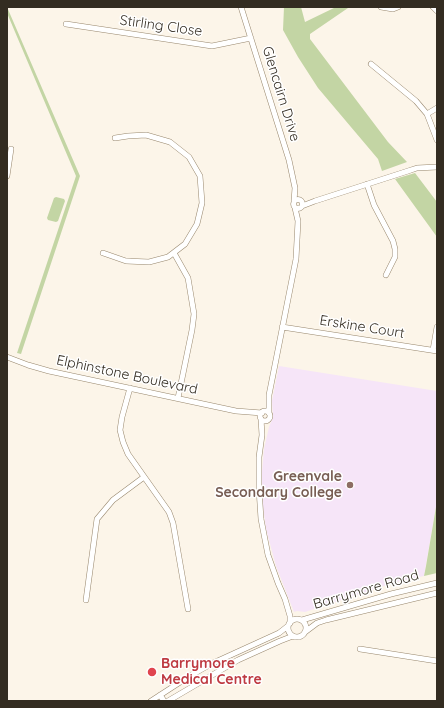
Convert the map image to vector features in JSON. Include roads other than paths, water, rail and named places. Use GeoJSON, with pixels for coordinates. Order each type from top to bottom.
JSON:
{"type":"FeatureCollection","features":[{"type":"Feature","properties":{"kind":"street","name":"Glencairn Drive"},"geometry":{"type":"LineString","coordinates":[[241,7],[289,160],[300,204],[296,259],[269,395],[262,416],[262,435],[259,457],[261,519],[268,556],[290,616],[289,624]]}},
{"type":"Feature","properties":{"kind":"street"},"geometry":{"type":"LineString","coordinates":[[381,7],[393,9],[398,7]]}},
{"type":"Feature","properties":{"kind":"street"},"geometry":{"type":"LineString","coordinates":[[433,7],[437,11]]}},
{"type":"Feature","properties":{"kind":"street","name":"Stirling Close"},"geometry":{"type":"LineString","coordinates":[[66,24],[212,46],[251,38]]}},
{"type":"Feature","properties":{"kind":"street"},"geometry":{"type":"LineString","coordinates":[[371,64],[416,101],[427,114],[437,140]]}},
{"type":"Feature","properties":{"kind":"street"},"geometry":{"type":"LineString","coordinates":[[427,114],[437,108]]}},
{"type":"Feature","properties":{"kind":"street"},"geometry":{"type":"LineString","coordinates":[[103,253],[126,261],[149,262],[168,258],[185,244],[197,224],[202,203],[200,176],[189,157],[170,142],[146,135],[114,138]]}},
{"type":"Feature","properties":{"kind":"street"},"geometry":{"type":"LineString","coordinates":[[7,176],[11,149]]}},
{"type":"Feature","properties":{"kind":"street"},"geometry":{"type":"LineString","coordinates":[[300,204],[315,201],[417,168],[437,167]]}},
{"type":"Feature","properties":{"kind":"street"},"geometry":{"type":"LineString","coordinates":[[367,184],[374,205],[393,241],[395,249],[395,258],[386,275]]}},
{"type":"Feature","properties":{"kind":"street","name":"Glencairn Drive"},"geometry":{"type":"LineString","coordinates":[[295,188],[293,204],[300,204]]}},
{"type":"Feature","properties":{"kind":"street"},"geometry":{"type":"LineString","coordinates":[[174,253],[188,278],[194,314],[178,398]]}},
{"type":"Feature","properties":{"kind":"street","name":"Erskine Court"},"geometry":{"type":"LineString","coordinates":[[282,327],[435,351]]}},
{"type":"Feature","properties":{"kind":"street"},"geometry":{"type":"LineString","coordinates":[[435,351],[437,327]]}},
{"type":"Feature","properties":{"kind":"street","name":"Elphinstone Boulevard"},"geometry":{"type":"LineString","coordinates":[[7,357],[49,371],[262,416]]}},
{"type":"Feature","properties":{"kind":"street"},"geometry":{"type":"LineString","coordinates":[[130,388],[120,430],[123,442],[128,454],[169,512],[173,523],[188,609]]}},
{"type":"Feature","properties":{"kind":"street","name":"Glencairn Drive"},"geometry":{"type":"LineString","coordinates":[[262,435],[270,418],[269,395]]}},
{"type":"Feature","properties":{"kind":"street"},"geometry":{"type":"LineString","coordinates":[[268,420],[264,421],[262,416],[267,412],[270,413]]}},
{"type":"Feature","properties":{"kind":"street"},"geometry":{"type":"LineString","coordinates":[[86,600],[97,519],[113,500],[144,477]]}},
{"type":"Feature","properties":{"kind":"street","name":"Barrymore Road"},"geometry":{"type":"LineString","coordinates":[[300,620],[391,594],[437,583]]}},
{"type":"Feature","properties":{"kind":"street","name":"Barrymore Road"},"geometry":{"type":"LineString","coordinates":[[305,632],[317,622],[437,593]]}},
{"type":"Feature","properties":{"kind":"street","name":"Glencairn Drive"},"geometry":{"type":"LineString","coordinates":[[287,606],[293,615],[300,620]]}},
{"type":"Feature","properties":{"kind":"street"},"geometry":{"type":"LineString","coordinates":[[151,701],[188,677],[220,659],[280,633],[292,620],[300,620],[306,624],[305,632],[299,637],[293,636],[238,660],[168,701]]}},
{"type":"Feature","properties":{"kind":"street"},"geometry":{"type":"LineString","coordinates":[[289,624],[289,632],[293,636]]}},
{"type":"Feature","properties":{"kind":"street"},"geometry":{"type":"LineString","coordinates":[[360,649],[437,661]]}},
{"type":"Feature","properties":{"kind":"street"},"geometry":{"type":"LineString","coordinates":[[160,695],[164,701]]}},
{"type":"Feature","properties":{"kind":"place","name":"Greenvale Secondary College"},"geometry":{"type":"Point","coordinates":[350,485]}},
{"type":"Feature","properties":{"kind":"place","name":"Barrymore Medical Centre"},"geometry":{"type":"Point","coordinates":[152,672]}}]}
